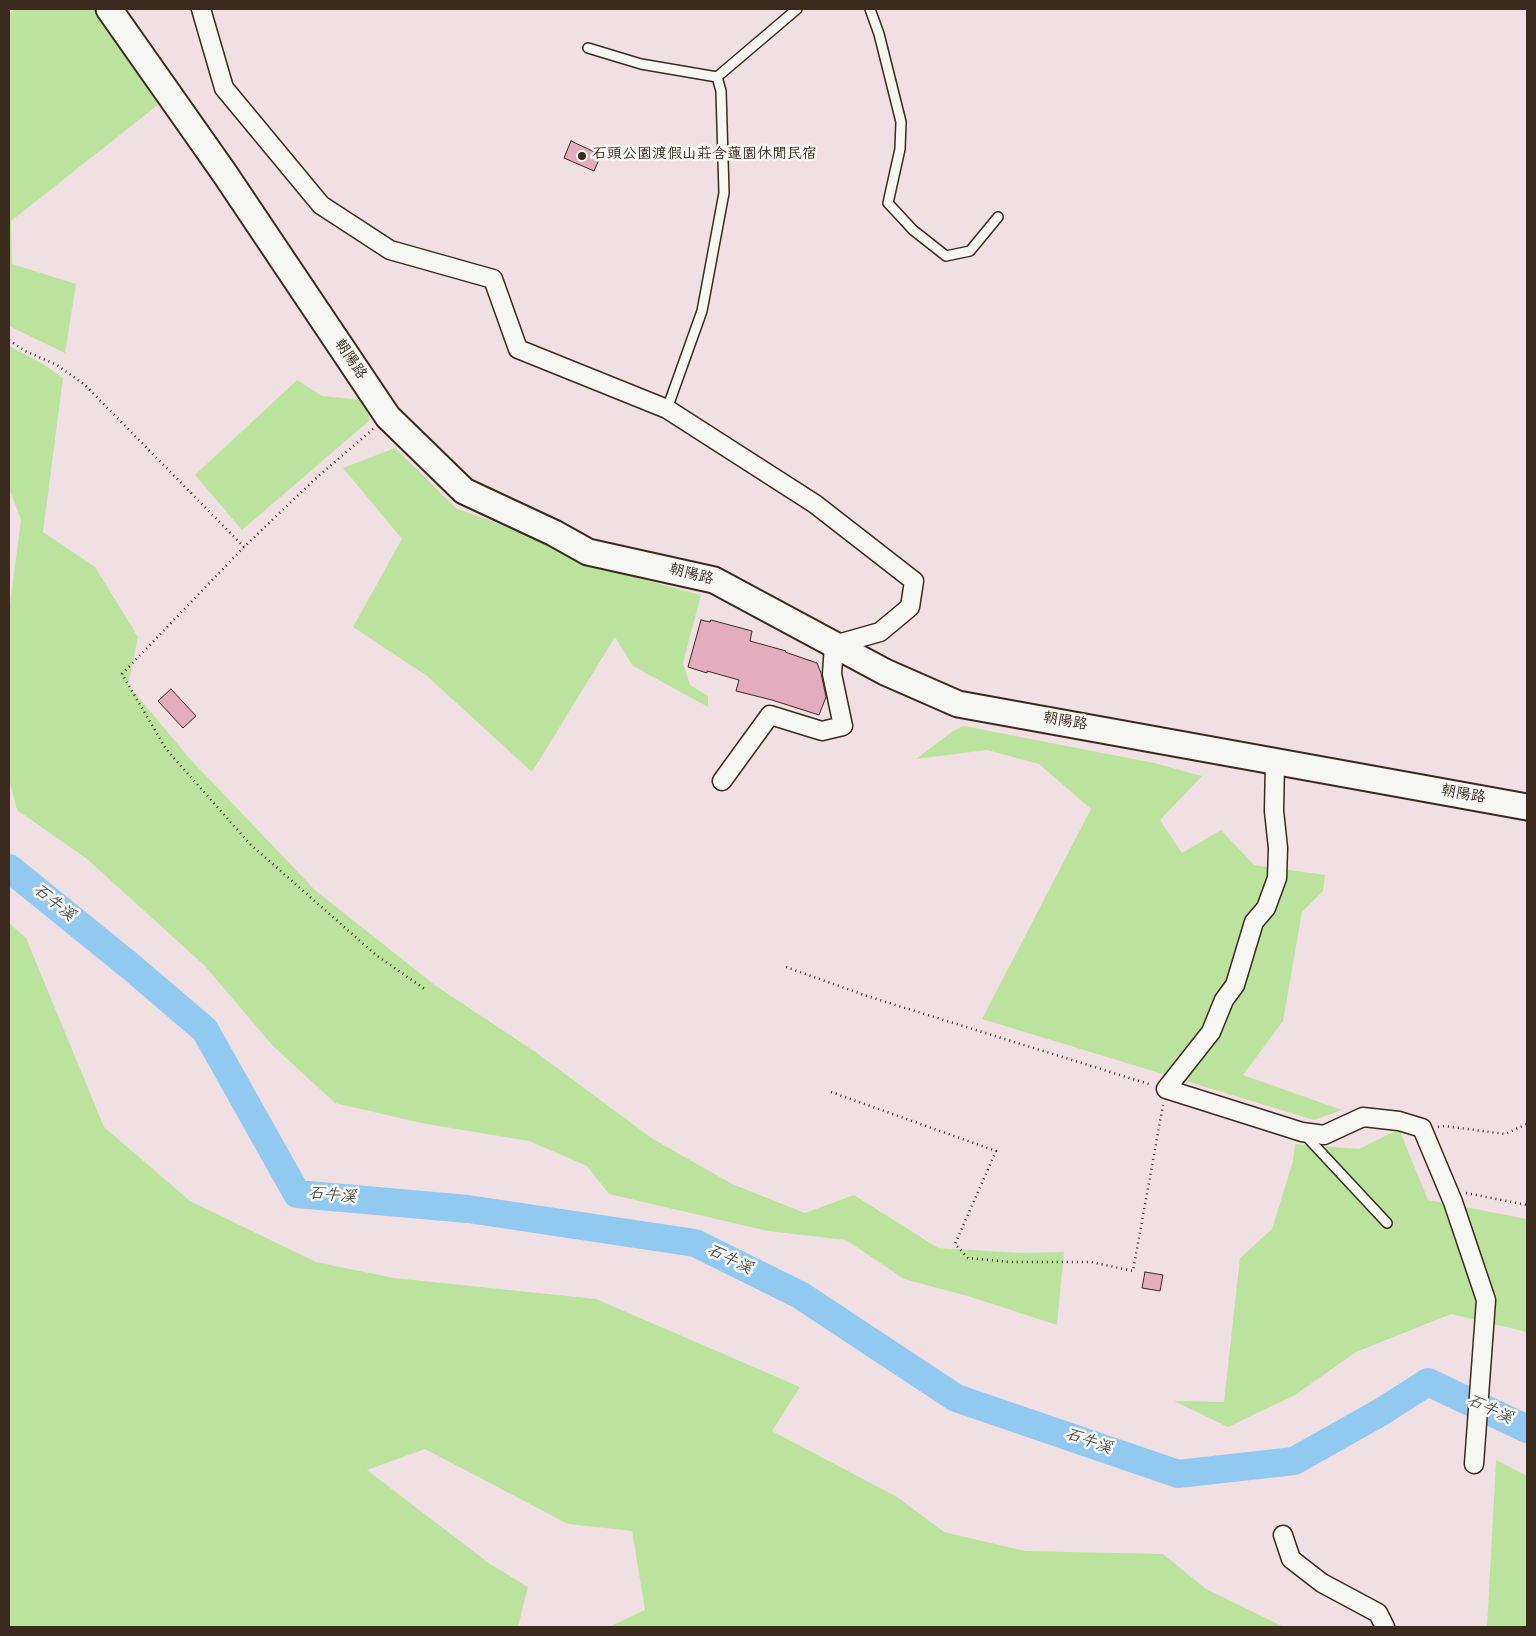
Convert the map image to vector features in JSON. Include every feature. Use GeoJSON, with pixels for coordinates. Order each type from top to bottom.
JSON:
{"type":"FeatureCollection","features":[{"type":"Feature","properties":{"kind":"main road","name":"朝陽路"},"geometry":{"type":"LineString","coordinates":[[109,9],[225,174],[388,417],[464,491],[554,533],[588,552],[714,580],[885,672],[958,704],[1527,807]]}},
{"type":"Feature","properties":{"kind":"street"},"geometry":{"type":"LineString","coordinates":[[201,9],[224,88],[321,205],[390,250],[493,279],[518,349],[667,409],[815,504],[914,582],[910,607],[880,632],[834,645],[832,674],[843,726],[822,731],[770,715],[722,781]]}},
{"type":"Feature","properties":{"kind":"street"},"geometry":{"type":"LineString","coordinates":[[1275,762],[1274,811],[1278,848],[1276,878],[1266,908],[1254,922],[1235,985],[1224,1000],[1211,1032],[1166,1089],[1302,1132],[1324,1136],[1363,1117],[1400,1121],[1422,1128],[1448,1190],[1486,1300],[1474,1464]]}},
{"type":"Feature","properties":{"kind":"street"},"geometry":{"type":"LineString","coordinates":[[1283,1535],[1291,1559],[1322,1583],[1378,1613],[1386,1627]]}},
{"type":"Feature","properties":{"kind":"lane"},"geometry":{"type":"LineString","coordinates":[[717,77],[797,9]]}},
{"type":"Feature","properties":{"kind":"lane"},"geometry":{"type":"LineString","coordinates":[[870,9],[879,34],[901,122],[900,149],[888,203],[913,230],[946,256],[970,252],[998,217]]}},
{"type":"Feature","properties":{"kind":"lane"},"geometry":{"type":"LineString","coordinates":[[588,48],[641,64],[717,77]]}},
{"type":"Feature","properties":{"kind":"lane"},"geometry":{"type":"LineString","coordinates":[[667,409],[702,311],[724,193],[721,91],[717,77]]}},
{"type":"Feature","properties":{"kind":"lane"},"geometry":{"type":"LineString","coordinates":[[1302,1132],[1387,1223]]}},
{"type":"Feature","properties":{"kind":"path"},"geometry":{"type":"LineString","coordinates":[[9,340],[25,351],[57,365],[85,385],[244,548]]}},
{"type":"Feature","properties":{"kind":"path"},"geometry":{"type":"LineString","coordinates":[[388,417],[314,480],[244,548],[122,674],[166,748],[250,844],[376,955],[426,990]]}},
{"type":"Feature","properties":{"kind":"path"},"geometry":{"type":"LineString","coordinates":[[786,967],[867,996],[1166,1089],[1133,1271],[1091,1262],[1010,1262],[968,1258],[954,1244],[996,1151],[831,1092]]}},
{"type":"Feature","properties":{"kind":"path"},"geometry":{"type":"LineString","coordinates":[[1422,1128],[1445,1126],[1505,1134],[1527,1124]]}},
{"type":"Feature","properties":{"kind":"path"},"geometry":{"type":"LineString","coordinates":[[1448,1190],[1527,1205]]}},
{"type":"Feature","properties":{"kind":"green space"},"geometry":{"type":"Polygon","coordinates":[[[15,9],[96,9],[159,104],[11,221],[12,264],[76,284],[65,353],[9,326],[9,14],[15,9]]]}},
{"type":"Feature","properties":{"kind":"green space"},"geometry":{"type":"Polygon","coordinates":[[[9,346],[43,364],[63,378],[43,532],[95,567],[138,637],[128,685],[191,760],[316,891],[436,986],[534,1051],[653,1139],[732,1184],[805,1213],[854,1195],[938,1248],[1021,1253],[1064,1252],[1057,1325],[971,1297],[904,1279],[846,1240],[768,1231],[609,1194],[587,1166],[529,1141],[421,1123],[335,1103],[272,1045],[205,966],[87,859],[17,810],[9,779],[9,612],[21,520],[9,488],[9,346]]]}},
{"type":"Feature","properties":{"kind":"green space"},"geometry":{"type":"Polygon","coordinates":[[[297,380],[322,396],[363,400],[370,420],[242,530],[195,475],[297,380]]]}},
{"type":"Feature","properties":{"kind":"green space"},"geometry":{"type":"Polygon","coordinates":[[[395,448],[457,509],[489,520],[612,571],[701,595],[683,663],[690,685],[708,696],[708,707],[633,666],[615,637],[532,772],[427,676],[353,627],[402,539],[343,468],[395,448]]]}},
{"type":"Feature","properties":{"kind":"green space"},"geometry":{"type":"Polygon","coordinates":[[[964,726],[1154,763],[1202,776],[1160,820],[1182,853],[1221,830],[1254,865],[1325,875],[1323,891],[1302,912],[1283,1021],[1243,1075],[1342,1110],[1314,1120],[982,1019],[1091,809],[1039,764],[987,750],[916,759],[953,731],[964,726]]]}},
{"type":"Feature","properties":{"kind":"green space"},"geometry":{"type":"Polygon","coordinates":[[[9,923],[26,938],[104,1127],[190,1201],[316,1262],[394,1278],[596,1299],[800,1387],[772,1431],[897,1497],[944,1532],[1025,1551],[1163,1554],[1206,1589],[1284,1627],[609,1627],[645,1610],[632,1531],[568,1524],[425,1449],[367,1470],[490,1564],[528,1587],[518,1627],[9,1627],[9,923]]]}},
{"type":"Feature","properties":{"kind":"green space"},"geometry":{"type":"Polygon","coordinates":[[[1399,1129],[1428,1200],[1527,1219],[1527,1332],[1451,1314],[1356,1352],[1295,1395],[1228,1427],[1174,1401],[1224,1402],[1240,1258],[1272,1229],[1293,1161],[1295,1144],[1359,1149],[1399,1129]]]}},
{"type":"Feature","properties":{"kind":"green space"},"geometry":{"type":"Polygon","coordinates":[[[1496,1460],[1527,1476],[1527,1627],[1487,1627],[1496,1460]]]}},
{"type":"Feature","properties":{"kind":"building","name":"石頭公園渡假山莊含蓮園休閒民宿"},"geometry":{"type":"Polygon","coordinates":[[[571,141],[601,155],[594,171],[564,158],[571,141]]]}},
{"type":"Feature","properties":{"kind":"building"},"geometry":{"type":"Polygon","coordinates":[[[701,620],[710,622],[711,620],[752,631],[750,641],[786,651],[817,663],[826,697],[819,715],[736,691],[739,680],[688,667],[701,620]]]}},
{"type":"Feature","properties":{"kind":"building"},"geometry":{"type":"Polygon","coordinates":[[[171,689],[196,716],[183,728],[158,701],[171,689]]]}},
{"type":"Feature","properties":{"kind":"building"},"geometry":{"type":"Polygon","coordinates":[[[1145,1272],[1163,1275],[1160,1291],[1142,1288],[1145,1272]]]}},
{"type":"Feature","properties":{"kind":"waterway","name":"石牛溪"},"geometry":{"type":"LineString","coordinates":[[9,868],[130,966],[205,1030],[297,1194],[468,1209],[695,1243],[800,1295],[956,1398],[1178,1474],[1294,1461],[1381,1412],[1428,1382],[1527,1429]]}},
{"type":"Feature","properties":{"kind":"place","name":"石頭公園渡假山莊含蓮園休閒民宿"},"geometry":{"type":"Point","coordinates":[582,156]}}]}
